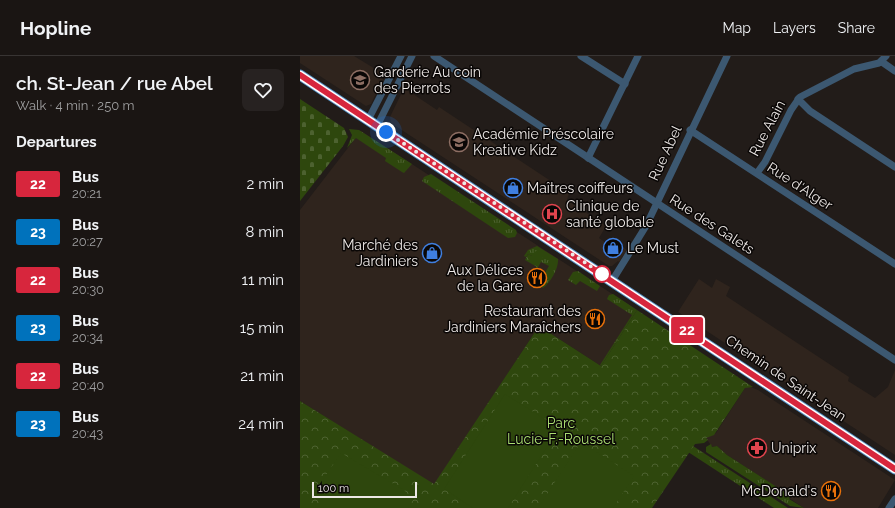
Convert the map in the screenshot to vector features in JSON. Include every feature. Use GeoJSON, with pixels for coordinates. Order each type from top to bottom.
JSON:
{"type":"FeatureCollection","features":[{"type":"Feature","properties":{"kind":"main road","name":"Chemin de Saint-Jean"},"geometry":{"type":"LineString","coordinates":[[300,75],[895,469]]}},
{"type":"Feature","properties":{"kind":"street"},"geometry":{"type":"LineString","coordinates":[[373,123],[401,56]]}},
{"type":"Feature","properties":{"kind":"street"},"geometry":{"type":"LineString","coordinates":[[373,123],[412,56]]}},
{"type":"Feature","properties":{"kind":"street","name":"Rue des Galets"},"geometry":{"type":"LineString","coordinates":[[434,56],[895,360]]}},
{"type":"Feature","properties":{"kind":"street"},"geometry":{"type":"LineString","coordinates":[[580,56],[624,84]]}},
{"type":"Feature","properties":{"kind":"street"},"geometry":{"type":"LineString","coordinates":[[588,158],[638,56]]}},
{"type":"Feature","properties":{"kind":"street","name":"Rue Abel"},"geometry":{"type":"LineString","coordinates":[[612,281],[639,239],[690,130],[727,56]]}},
{"type":"Feature","properties":{"kind":"street"},"geometry":{"type":"LineString","coordinates":[[884,59],[895,70]]}},
{"type":"Feature","properties":{"kind":"street","name":"Rue Alain"},"geometry":{"type":"LineString","coordinates":[[757,173],[798,99],[810,90],[854,69],[884,59]]}},
{"type":"Feature","properties":{"kind":"street"},"geometry":{"type":"LineString","coordinates":[[798,99],[810,111],[895,167]]}},
{"type":"Feature","properties":{"kind":"street","name":"Rue d'Alger"},"geometry":{"type":"LineString","coordinates":[[690,130],[895,264]]}},
{"type":"Feature","properties":{"kind":"street"},"geometry":{"type":"LineString","coordinates":[[889,508],[895,499]]}},
{"type":"Feature","properties":{"kind":"shaded area","name":"Garderie Au coin des Pierrots"},"geometry":{"type":"Polygon","coordinates":[[[300,56],[354,56],[385,75],[371,104],[366,106],[300,63],[300,56]]]}},
{"type":"Feature","properties":{"kind":"shaded area"},"geometry":{"type":"Polygon","coordinates":[[[404,88],[437,110],[439,107],[569,193],[567,200],[606,226],[599,238],[606,243],[609,238],[627,250],[619,262],[618,261],[612,266],[609,266],[391,123],[390,117],[404,88]]]}},
{"type":"Feature","properties":{"kind":"shaded area"},"geometry":{"type":"Polygon","coordinates":[[[361,131],[637,310],[601,366],[539,326],[434,485],[300,401],[300,210],[361,131]]]}},
{"type":"Feature","properties":{"kind":"shaded area"},"geometry":{"type":"Polygon","coordinates":[[[699,279],[712,288],[716,279],[730,287],[726,296],[849,377],[848,381],[875,398],[888,387],[895,370],[895,455],[678,312],[699,279]]]}},
{"type":"Feature","properties":{"kind":"shaded area"},"geometry":{"type":"Polygon","coordinates":[[[748,386],[758,390],[895,480],[878,508],[804,508],[789,498],[790,496],[727,455],[717,446],[712,447],[706,438],[716,433],[745,388],[748,386]]]}},
{"type":"Feature","properties":{"kind":"green space"},"geometry":{"type":"Polygon","coordinates":[[[300,99],[344,128],[348,137],[343,146],[300,201],[300,99]]]}},
{"type":"Feature","properties":{"kind":"green space"},"geometry":{"type":"Polygon","coordinates":[[[349,129],[359,130],[412,164],[404,173],[385,161],[386,158],[356,138],[347,148],[352,135],[349,129]]]}},
{"type":"Feature","properties":{"kind":"green space"},"geometry":{"type":"Polygon","coordinates":[[[431,174],[516,230],[517,233],[515,237],[508,238],[422,181],[424,177],[431,174]]]}},
{"type":"Feature","properties":{"kind":"green space"},"geometry":{"type":"Polygon","coordinates":[[[537,246],[558,259],[554,275],[543,288],[527,277],[531,271],[534,273],[532,277],[540,281],[549,266],[541,262],[537,269],[532,256],[528,254],[526,257],[524,256],[528,250],[537,246]]]}},
{"type":"Feature","properties":{"kind":"green space"},"geometry":{"type":"Polygon","coordinates":[[[535,251],[543,256],[537,267],[525,260],[528,254],[532,256],[535,251]]]}},
{"type":"Feature","properties":{"kind":"green space"},"geometry":{"type":"Polygon","coordinates":[[[578,271],[600,286],[597,291],[580,281],[576,285],[568,280],[573,272],[578,271]]]}},
{"type":"Feature","properties":{"kind":"green space"},"geometry":{"type":"Polygon","coordinates":[[[613,294],[637,310],[601,366],[600,365],[632,315],[607,299],[609,295],[613,294]]]}},
{"type":"Feature","properties":{"kind":"green space","name":"Parc Lucie-F.-Roussel"},"geometry":{"type":"Polygon","coordinates":[[[637,310],[753,387],[745,388],[714,435],[706,438],[708,440],[704,443],[695,444],[652,508],[300,508],[300,401],[434,484],[539,326],[601,366],[637,310]]]}},
{"type":"Feature","properties":{"kind":"green space"},"geometry":{"type":"Polygon","coordinates":[[[505,394],[559,428],[508,508],[473,508],[444,489],[505,394]]]}},
{"type":"Feature","properties":{"kind":"green space"},"geometry":{"type":"Polygon","coordinates":[[[581,442],[634,476],[613,508],[538,508],[581,442]]]}},
{"type":"Feature","properties":{"kind":"green space"},"geometry":{"type":"Polygon","coordinates":[[[711,444],[712,447],[717,446],[727,455],[791,496],[789,499],[804,508],[790,506],[706,452],[706,447],[711,444]]]}},
{"type":"Feature","properties":{"kind":"green space"},"geometry":{"type":"Polygon","coordinates":[[[693,446],[788,508],[774,508],[682,448],[693,446]]]}},
{"type":"Feature","properties":{"kind":"green space"},"geometry":{"type":"Polygon","coordinates":[[[341,453],[404,490],[413,500],[408,508],[328,508],[313,494],[341,453]]]}},
{"type":"Feature","properties":{"kind":"bus line","name":"22"},"geometry":{"type":"LineString","coordinates":[[300,75],[700,338],[895,469]]}},
{"type":"Feature","properties":{"kind":"place","name":"Garderie Au coin des Pierrots"},"geometry":{"type":"Point","coordinates":[360,80]}},
{"type":"Feature","properties":{"kind":"place","name":"Académie Préscolaire Kreative Kidz"},"geometry":{"type":"Point","coordinates":[459,142]}},
{"type":"Feature","properties":{"kind":"place","name":"Maîtres coiffeurs"},"geometry":{"type":"Point","coordinates":[513,188]}},
{"type":"Feature","properties":{"kind":"place","name":"Clinique de santé globale"},"geometry":{"type":"Point","coordinates":[552,214]}},
{"type":"Feature","properties":{"kind":"place","name":"Le Must"},"geometry":{"type":"Point","coordinates":[613,248]}},
{"type":"Feature","properties":{"kind":"place","name":"Marché des Jardiniers"},"geometry":{"type":"Point","coordinates":[432,253]}},
{"type":"Feature","properties":{"kind":"place","name":"Aux Délices de la Gare"},"geometry":{"type":"Point","coordinates":[537,278]}},
{"type":"Feature","properties":{"kind":"place","name":"Restaurant des Jardiniers Maraîchers"},"geometry":{"type":"Point","coordinates":[595,319]}},
{"type":"Feature","properties":{"kind":"place","name":"Uniprix"},"geometry":{"type":"Point","coordinates":[757,448]}},
{"type":"Feature","properties":{"kind":"place","name":"McDonald's"},"geometry":{"type":"Point","coordinates":[831,491]}},
{"type":"Feature","properties":{"kind":"route"},"geometry":{"type":"LineString","coordinates":[[386,132],[604,275],[602,274]]}}]}
